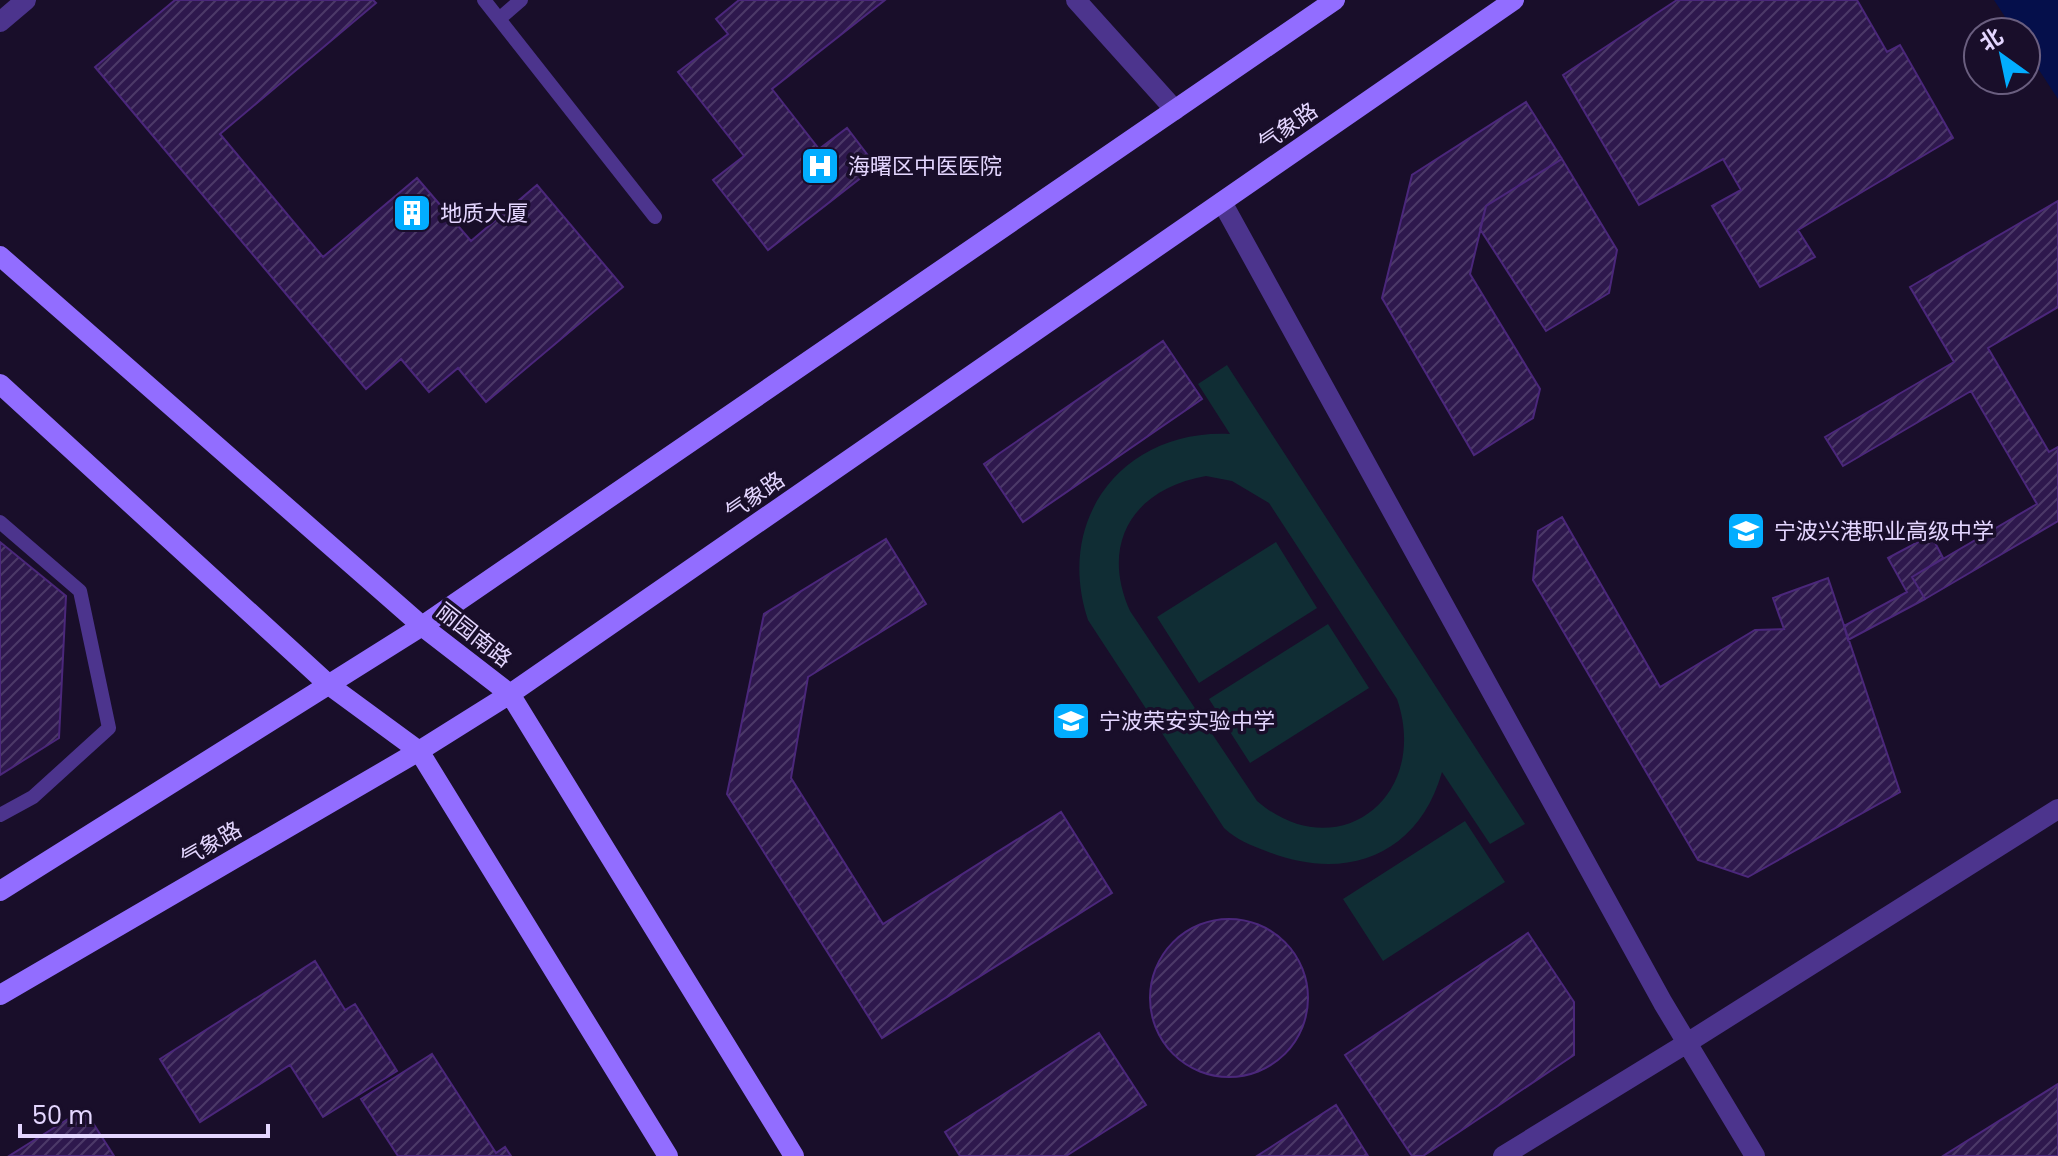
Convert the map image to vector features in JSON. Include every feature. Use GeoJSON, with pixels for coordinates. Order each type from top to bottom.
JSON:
{"type":"FeatureCollection","features":[{"type":"Feature","properties":{"kind":"street"},"geometry":{"type":"LineString","coordinates":[[0,22],[26,0]]}},
{"type":"Feature","properties":{"kind":"street"},"geometry":{"type":"LineString","coordinates":[[1076,0],[1175,110]]}},
{"type":"Feature","properties":{"kind":"street"},"geometry":{"type":"LineString","coordinates":[[0,891],[422,626],[1335,0]]}},
{"type":"Feature","properties":{"kind":"street","name":"气象路"},"geometry":{"type":"LineString","coordinates":[[0,995],[419,751],[510,694],[1514,0]]}},
{"type":"Feature","properties":{"kind":"street"},"geometry":{"type":"LineString","coordinates":[[1222,202],[1687,1043],[1755,1156]]}},
{"type":"Feature","properties":{"kind":"street","name":"丽园南路"},"geometry":{"type":"LineString","coordinates":[[0,256],[422,626],[510,694],[794,1156]]}},
{"type":"Feature","properties":{"kind":"street"},"geometry":{"type":"LineString","coordinates":[[0,384],[329,685],[419,751],[668,1156]]}},
{"type":"Feature","properties":{"kind":"street"},"geometry":{"type":"LineString","coordinates":[[1503,1156],[2058,809]]}},
{"type":"Feature","properties":{"kind":"lane"},"geometry":{"type":"LineString","coordinates":[[484,0],[655,217]]}},
{"type":"Feature","properties":{"kind":"lane"},"geometry":{"type":"LineString","coordinates":[[499,19],[521,0]]}},
{"type":"Feature","properties":{"kind":"lane"},"geometry":{"type":"LineString","coordinates":[[0,522],[80,591],[109,728],[33,797],[0,815]]}},
{"type":"Feature","properties":{"kind":"green space"},"geometry":{"type":"Polygon","coordinates":[[[1227,365],[1525,824],[1490,844],[1442,772],[1431,801],[1397,842],[1375,855],[1350,862],[1323,864],[1295,860],[1249,844],[1224,828],[1088,620],[1080,583],[1081,547],[1090,515],[1106,487],[1130,464],[1158,447],[1192,436],[1230,434],[1198,384],[1227,365]],[[1206,476],[1181,482],[1160,492],[1143,506],[1130,522],[1122,541],[1119,562],[1121,586],[1130,611],[1257,801],[1287,820],[1317,828],[1345,825],[1369,813],[1388,793],[1401,766],[1404,735],[1397,699],[1269,503],[1232,481],[1206,476]]]}},
{"type":"Feature","properties":{"kind":"green space"},"geometry":{"type":"Polygon","coordinates":[[[1276,542],[1317,608],[1199,683],[1157,617],[1276,542]]]}},
{"type":"Feature","properties":{"kind":"green space"},"geometry":{"type":"Polygon","coordinates":[[[1328,624],[1369,688],[1250,763],[1209,699],[1328,624]]]}},
{"type":"Feature","properties":{"kind":"green space"},"geometry":{"type":"Polygon","coordinates":[[[1465,821],[1505,882],[1383,961],[1343,899],[1465,821]]]}},
{"type":"Feature","properties":{"kind":"shaded area"},"geometry":{"type":"Polygon","coordinates":[[[1994,0],[2058,0],[2058,99],[2042,74],[2042,16],[2004,16],[1994,0]]]}},
{"type":"Feature","properties":{"kind":"building","name":"地质大厦"},"geometry":{"type":"Polygon","coordinates":[[[175,0],[373,0],[376,3],[220,134],[323,257],[417,178],[471,241],[537,185],[623,287],[486,402],[458,368],[429,392],[401,359],[366,389],[95,67],[175,0]]]}},
{"type":"Feature","properties":{"kind":"building"},"geometry":{"type":"Polygon","coordinates":[[[739,0],[885,0],[772,89],[819,149],[847,128],[876,166],[768,250],[713,180],[744,156],[678,72],[728,34],[716,19],[739,0]]]}},
{"type":"Feature","properties":{"kind":"building"},"geometry":{"type":"Polygon","coordinates":[[[1677,0],[1857,0],[1887,52],[1900,45],[1953,138],[1798,230],[1815,257],[1760,287],[1712,206],[1741,190],[1723,159],[1639,205],[1563,75],[1677,0]]]}},
{"type":"Feature","properties":{"kind":"building"},"geometry":{"type":"Polygon","coordinates":[[[1526,102],[1562,159],[1486,206],[1470,274],[1540,389],[1533,418],[1474,455],[1382,298],[1412,175],[1526,102]]]}},
{"type":"Feature","properties":{"kind":"building"},"geometry":{"type":"Polygon","coordinates":[[[1562,159],[1617,250],[1609,293],[1546,331],[1480,229],[1486,206],[1562,159]]]}},
{"type":"Feature","properties":{"kind":"building"},"geometry":{"type":"Polygon","coordinates":[[[2058,201],[2058,307],[1988,348],[2049,452],[2058,447],[2058,521],[1925,599],[1912,577],[2037,504],[1971,391],[1843,466],[1825,437],[1954,362],[1910,287],[2058,201]]]}},
{"type":"Feature","properties":{"kind":"building"},"geometry":{"type":"Polygon","coordinates":[[[1163,341],[1202,399],[1023,522],[984,464],[1163,341]]]}},
{"type":"Feature","properties":{"kind":"building"},"geometry":{"type":"Polygon","coordinates":[[[1562,517],[1660,687],[1755,630],[1784,629],[1773,598],[1828,578],[1900,792],[1748,877],[1698,860],[1533,580],[1538,531],[1562,517]]]}},
{"type":"Feature","properties":{"kind":"building"},"geometry":{"type":"Polygon","coordinates":[[[1931,535],[1943,558],[1912,577],[1925,599],[1848,640],[1844,626],[1907,592],[1888,558],[1931,535]]]}},
{"type":"Feature","properties":{"kind":"building"},"geometry":{"type":"Polygon","coordinates":[[[886,539],[926,604],[808,677],[791,778],[883,924],[1061,812],[1112,893],[882,1038],[727,794],[764,614],[886,539]]]}},
{"type":"Feature","properties":{"kind":"building"},"geometry":{"type":"Polygon","coordinates":[[[0,542],[66,596],[59,738],[0,775],[0,542]]]}},
{"type":"Feature","properties":{"kind":"building"},"geometry":{"type":"Polygon","coordinates":[[[1229,919],[1259,925],[1285,942],[1302,968],[1308,998],[1302,1028],[1285,1054],[1259,1071],[1229,1077],[1199,1071],[1173,1054],[1156,1028],[1150,998],[1156,968],[1173,942],[1199,925],[1229,919]]]}},
{"type":"Feature","properties":{"kind":"building"},"geometry":{"type":"Polygon","coordinates":[[[1528,933],[1574,1002],[1574,1055],[1423,1156],[1412,1156],[1345,1055],[1528,933]]]}},
{"type":"Feature","properties":{"kind":"building"},"geometry":{"type":"Polygon","coordinates":[[[315,961],[345,1010],[355,1004],[397,1071],[323,1117],[290,1065],[200,1122],[160,1059],[315,961]]]}},
{"type":"Feature","properties":{"kind":"building"},"geometry":{"type":"Polygon","coordinates":[[[1099,1033],[1146,1105],[1066,1156],[960,1156],[945,1132],[1099,1033]]]}},
{"type":"Feature","properties":{"kind":"building"},"geometry":{"type":"Polygon","coordinates":[[[432,1054],[496,1153],[505,1147],[511,1156],[398,1156],[361,1099],[432,1054]]]}},
{"type":"Feature","properties":{"kind":"building"},"geometry":{"type":"Polygon","coordinates":[[[2058,1084],[2058,1156],[1943,1156],[2058,1084]]]}},
{"type":"Feature","properties":{"kind":"building"},"geometry":{"type":"Polygon","coordinates":[[[1336,1105],[1368,1156],[1257,1156],[1336,1105]]]}},
{"type":"Feature","properties":{"kind":"building"},"geometry":{"type":"Polygon","coordinates":[[[84,1109],[114,1156],[9,1156],[84,1109]]]}},
{"type":"Feature","properties":{"kind":"place","name":"海曙区中医医院"},"geometry":{"type":"Point","coordinates":[820,166]}},
{"type":"Feature","properties":{"kind":"place","name":"地质大厦"},"geometry":{"type":"Point","coordinates":[412,213]}},
{"type":"Feature","properties":{"kind":"place","name":"宁波兴港职业高级中学"},"geometry":{"type":"Point","coordinates":[1746,531]}},
{"type":"Feature","properties":{"kind":"place","name":"宁波荣安实验中学"},"geometry":{"type":"Point","coordinates":[1071,721]}}]}
